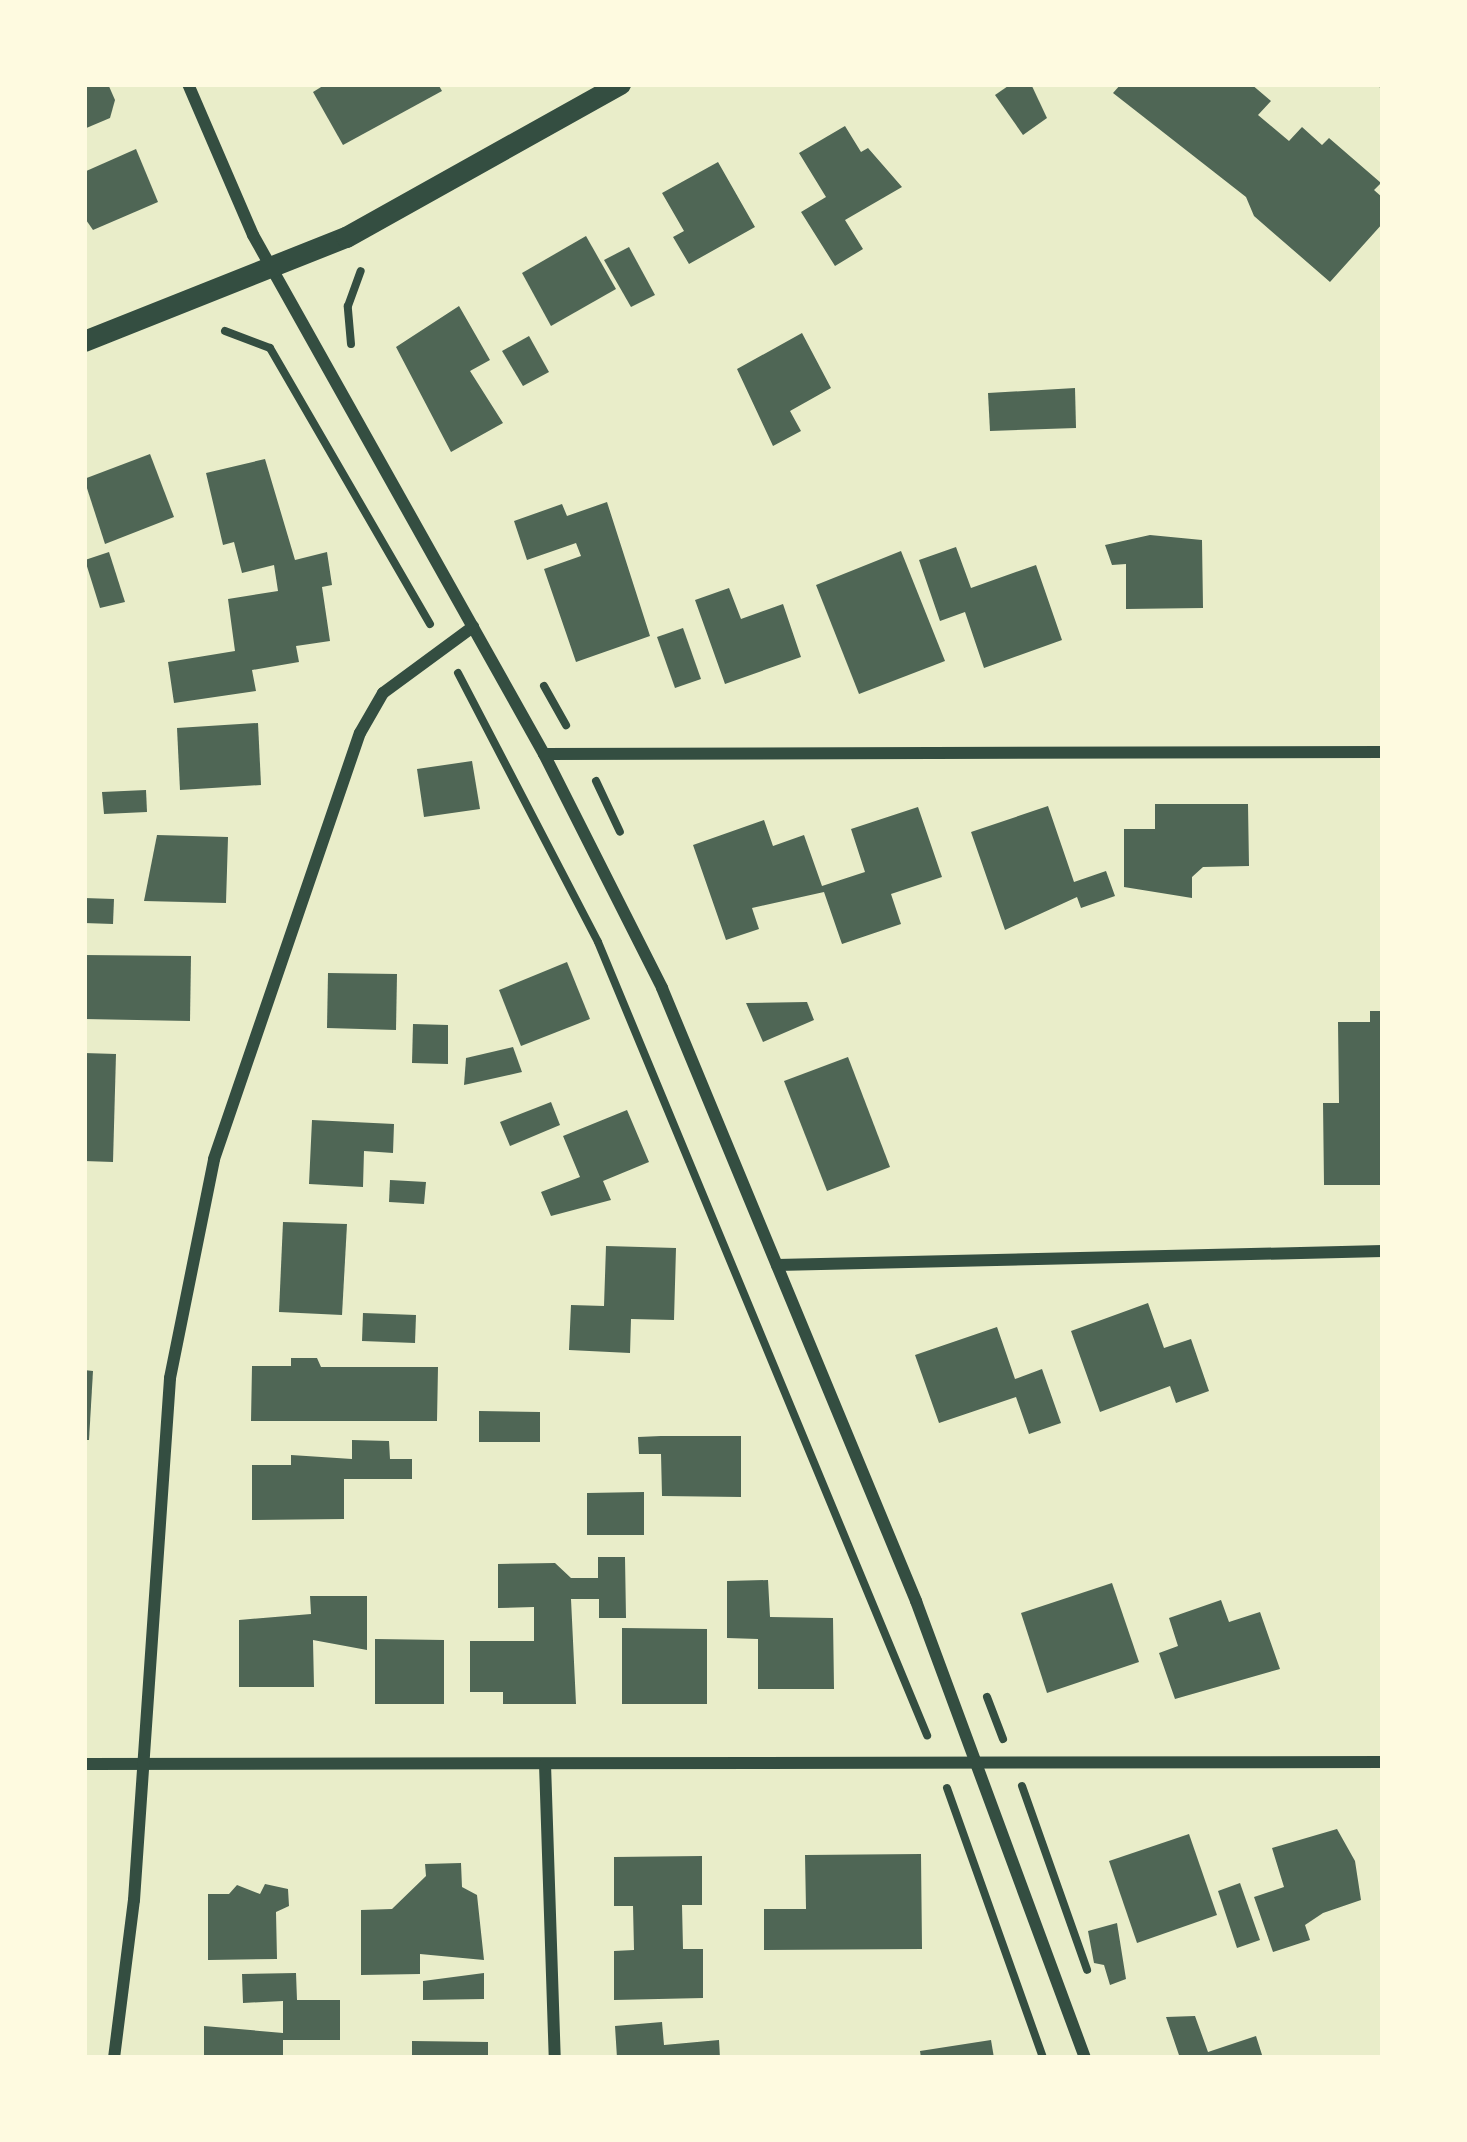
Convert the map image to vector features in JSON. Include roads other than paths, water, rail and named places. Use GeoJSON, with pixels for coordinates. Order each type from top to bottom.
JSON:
{"type":"FeatureCollection","features":[{"type":"Feature","properties":{"kind":"street"},"geometry":{"type":"LineString","coordinates":[[188,84],[273,271],[544,754],[662,988],[979,1762],[1085,2058]]}},
{"type":"Feature","properties":{"kind":"street"},"geometry":{"type":"LineString","coordinates":[[84,341],[273,271],[620,84]]}},
{"type":"Feature","properties":{"kind":"street"},"geometry":{"type":"LineString","coordinates":[[114,2058],[144,1759],[170,1378],[214,1159],[360,733],[383,693],[442,645],[473,627]]}},
{"type":"Feature","properties":{"kind":"street"},"geometry":{"type":"LineString","coordinates":[[544,754],[1383,752]]}},
{"type":"Feature","properties":{"kind":"street"},"geometry":{"type":"LineString","coordinates":[[777,1265],[1383,1251]]}},
{"type":"Feature","properties":{"kind":"street"},"geometry":{"type":"LineString","coordinates":[[84,1764],[144,1759],[545,1764],[1383,1762]]}},
{"type":"Feature","properties":{"kind":"street"},"geometry":{"type":"LineString","coordinates":[[545,1764],[555,2058]]}}]}
